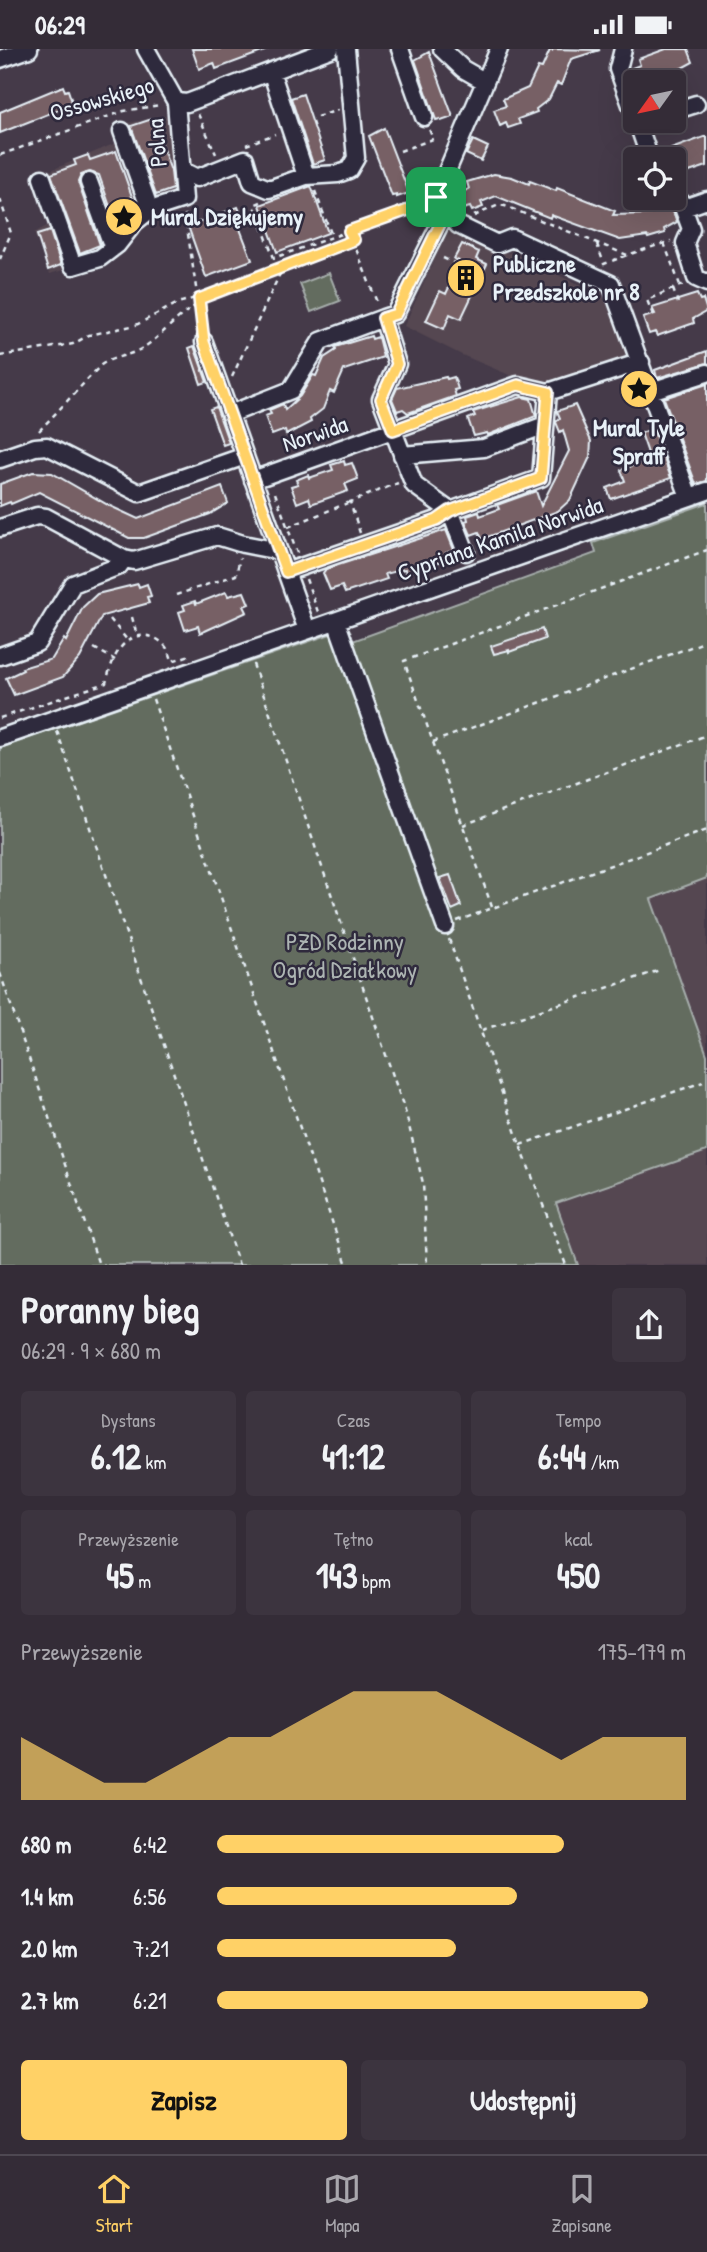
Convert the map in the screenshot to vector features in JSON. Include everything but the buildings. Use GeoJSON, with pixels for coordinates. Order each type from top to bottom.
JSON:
{"type":"FeatureCollection","features":[{"type":"Feature","properties":{"kind":"street"},"geometry":{"type":"LineString","coordinates":[[0,59],[29,49]]}},
{"type":"Feature","properties":{"kind":"street","name":"Polna"},"geometry":{"type":"LineString","coordinates":[[146,49],[176,102],[184,199]]}},
{"type":"Feature","properties":{"kind":"street"},"geometry":{"type":"LineString","coordinates":[[176,102],[193,101],[330,49]]}},
{"type":"Feature","properties":{"kind":"street"},"geometry":{"type":"LineString","coordinates":[[183,171],[197,178],[245,159],[252,182],[267,195],[309,179],[349,170],[356,158],[346,49]]}},
{"type":"Feature","properties":{"kind":"street"},"geometry":{"type":"LineString","coordinates":[[400,49],[424,117]]}},
{"type":"Feature","properties":{"kind":"street"},"geometry":{"type":"LineString","coordinates":[[442,49],[463,69],[484,81]]}},
{"type":"Feature","properties":{"kind":"street"},"geometry":{"type":"LineString","coordinates":[[499,49],[436,197],[458,225],[497,244],[512,238],[611,284],[689,497]]}},
{"type":"Feature","properties":{"kind":"street"},"geometry":{"type":"LineString","coordinates":[[623,49],[618,69],[623,81]]}},
{"type":"Feature","properties":{"kind":"street"},"geometry":{"type":"LineString","coordinates":[[271,71],[309,179]]}},
{"type":"Feature","properties":{"kind":"street"},"geometry":{"type":"LineString","coordinates":[[686,107],[696,104]]}},
{"type":"Feature","properties":{"kind":"street"},"geometry":{"type":"LineString","coordinates":[[121,131],[150,210]]}},
{"type":"Feature","properties":{"kind":"street"},"geometry":{"type":"LineString","coordinates":[[42,178],[73,267],[100,258],[150,210],[184,199]]}},
{"type":"Feature","properties":{"kind":"street"},"geometry":{"type":"LineString","coordinates":[[89,182],[113,248]]}},
{"type":"Feature","properties":{"kind":"street"},"geometry":{"type":"LineString","coordinates":[[686,202],[707,200]]}},
{"type":"Feature","properties":{"kind":"street"},"geometry":{"type":"LineString","coordinates":[[230,414],[291,390],[321,341],[396,314],[447,210]]}},
{"type":"Feature","properties":{"kind":"street"},"geometry":{"type":"LineString","coordinates":[[682,210],[691,229],[685,243],[702,281]]}},
{"type":"Feature","properties":{"kind":"street"},"geometry":{"type":"LineString","coordinates":[[383,318],[397,364],[381,399],[414,485],[450,511],[466,552]]}},
{"type":"Feature","properties":{"kind":"street"},"geometry":{"type":"LineString","coordinates":[[204,342],[307,631]]}},
{"type":"Feature","properties":{"kind":"street"},"geometry":{"type":"LineString","coordinates":[[286,572],[437,520],[450,511],[541,478],[548,392],[641,362]]}},
{"type":"Feature","properties":{"kind":"street"},"geometry":{"type":"LineString","coordinates":[[651,391],[707,373]]}},
{"type":"Feature","properties":{"kind":"street","name":"Norwida"},"geometry":{"type":"LineString","coordinates":[[253,480],[518,385],[548,392]]}},
{"type":"Feature","properties":{"kind":"street"},"geometry":{"type":"LineString","coordinates":[[402,455],[484,448],[545,425]]}},
{"type":"Feature","properties":{"kind":"street"},"geometry":{"type":"LineString","coordinates":[[0,459],[35,447],[58,450],[139,493],[245,456]]}},
{"type":"Feature","properties":{"kind":"street","name":"Cypriana Kamila Norwida"},"geometry":{"type":"LineString","coordinates":[[0,738],[707,491]]}},
{"type":"Feature","properties":{"kind":"street"},"geometry":{"type":"LineString","coordinates":[[0,528],[37,516],[46,517],[124,559],[134,561],[217,536],[279,551]]}},
{"type":"Feature","properties":{"kind":"street"},"geometry":{"type":"LineString","coordinates":[[0,656],[37,643],[73,584],[119,566],[124,559]]}},
{"type":"Feature","properties":{"kind":"street"},"geometry":{"type":"LineString","coordinates":[[339,629],[444,926]]}},
{"type":"Feature","properties":{"kind":"path"},"geometry":{"type":"LineString","coordinates":[[193,101],[215,155],[228,151]]}},
{"type":"Feature","properties":{"kind":"path","name":"Ossowskiego"},"geometry":{"type":"LineString","coordinates":[[0,155],[124,111],[176,102]]}},
{"type":"Feature","properties":{"kind":"path"},"geometry":{"type":"LineString","coordinates":[[317,117],[351,106]]}},
{"type":"Feature","properties":{"kind":"path"},"geometry":{"type":"LineString","coordinates":[[400,151],[433,139],[424,117]]}},
{"type":"Feature","properties":{"kind":"path"},"geometry":{"type":"LineString","coordinates":[[240,147],[274,135],[287,121]]}},
{"type":"Feature","properties":{"kind":"path"},"geometry":{"type":"LineString","coordinates":[[309,179],[332,236]]}},
{"type":"Feature","properties":{"kind":"path"},"geometry":{"type":"LineString","coordinates":[[267,195],[254,205],[274,258],[425,204],[436,197]]}},
{"type":"Feature","properties":{"kind":"path"},"geometry":{"type":"LineString","coordinates":[[0,199],[11,233],[0,259]]}},
{"type":"Feature","properties":{"kind":"path"},"geometry":{"type":"LineString","coordinates":[[184,199],[185,225],[204,342]]}},
{"type":"Feature","properties":{"kind":"path"},"geometry":{"type":"LineString","coordinates":[[475,216],[499,205],[505,206],[627,255]]}},
{"type":"Feature","properties":{"kind":"path"},"geometry":{"type":"LineString","coordinates":[[349,231],[383,318]]}},
{"type":"Feature","properties":{"kind":"path"},"geometry":{"type":"LineString","coordinates":[[596,242],[604,264],[688,236]]}},
{"type":"Feature","properties":{"kind":"path"},"geometry":{"type":"LineString","coordinates":[[0,356],[73,344],[89,335],[136,325],[178,303],[199,300],[354,240]]}},
{"type":"Feature","properties":{"kind":"path"},"geometry":{"type":"LineString","coordinates":[[664,243],[680,285]]}},
{"type":"Feature","properties":{"kind":"path"},"geometry":{"type":"LineString","coordinates":[[443,257],[458,265]]}},
{"type":"Feature","properties":{"kind":"path"},"geometry":{"type":"LineString","coordinates":[[232,377],[283,267]]}},
{"type":"Feature","properties":{"kind":"path"},"geometry":{"type":"LineString","coordinates":[[653,315],[648,300],[680,285],[702,281]]}},
{"type":"Feature","properties":{"kind":"path"},"geometry":{"type":"LineString","coordinates":[[673,289],[678,303]]}},
{"type":"Feature","properties":{"kind":"path"},"geometry":{"type":"LineString","coordinates":[[21,452],[101,365],[111,357],[136,351],[199,300]]}},
{"type":"Feature","properties":{"kind":"path"},"geometry":{"type":"LineString","coordinates":[[287,527],[411,478]]}},
{"type":"Feature","properties":{"kind":"path"},"geometry":{"type":"LineString","coordinates":[[350,502],[364,546]]}},
{"type":"Feature","properties":{"kind":"path"},"geometry":{"type":"LineString","coordinates":[[176,595],[236,575],[243,544]]}},
{"type":"Feature","properties":{"kind":"path"},"geometry":{"type":"LineString","coordinates":[[493,908],[404,661],[707,550]]}},
{"type":"Feature","properties":{"kind":"path"},"geometry":{"type":"LineString","coordinates":[[132,617],[137,636]]}},
{"type":"Feature","properties":{"kind":"path"},"geometry":{"type":"LineString","coordinates":[[110,619],[128,641]]}},
{"type":"Feature","properties":{"kind":"path"},"geometry":{"type":"LineString","coordinates":[[0,718],[106,683],[124,643],[137,636],[156,636],[165,644],[172,661],[195,653]]}},
{"type":"Feature","properties":{"kind":"path"},"geometry":{"type":"LineString","coordinates":[[433,742],[707,641]]}},
{"type":"Feature","properties":{"kind":"path"},"geometry":{"type":"LineString","coordinates":[[94,648],[115,660]]}},
{"type":"Feature","properties":{"kind":"path"},"geometry":{"type":"LineString","coordinates":[[249,651],[406,1114],[424,1183],[427,1265]]}},
{"type":"Feature","properties":{"kind":"path"},"geometry":{"type":"LineString","coordinates":[[149,686],[347,1265]]}},
{"type":"Feature","properties":{"kind":"path"},"geometry":{"type":"LineString","coordinates":[[53,719],[239,1265]]}},
{"type":"Feature","properties":{"kind":"path"},"geometry":{"type":"LineString","coordinates":[[463,825],[707,735]]}},
{"type":"Feature","properties":{"kind":"path"},"geometry":{"type":"LineString","coordinates":[[566,1265],[520,1145],[444,926],[707,830]]}},
{"type":"Feature","properties":{"kind":"path"},"geometry":{"type":"LineString","coordinates":[[481,1030],[660,970]]}},
{"type":"Feature","properties":{"kind":"path"},"geometry":{"type":"LineString","coordinates":[[0,973],[99,1265]]}},
{"type":"Feature","properties":{"kind":"path"},"geometry":{"type":"LineString","coordinates":[[520,1145],[703,1082]]}},
{"type":"Feature","properties":{"kind":"shaded area"},"geometry":{"type":"Polygon","coordinates":[[[186,112],[192,205],[143,221],[117,253],[50,274],[34,233],[52,223],[35,177],[116,143],[117,125],[186,112]]]}},
{"type":"Feature","properties":{"kind":"shaded area"},"geometry":{"type":"Polygon","coordinates":[[[449,228],[500,252],[513,253],[604,297],[629,358],[549,385],[521,380],[404,326],[449,228]]]}},
{"type":"Feature","properties":{"kind":"shaded area"},"geometry":{"type":"Polygon","coordinates":[[[707,878],[707,1055],[651,898],[707,878]]]}},
{"type":"Feature","properties":{"kind":"shaded area"},"geometry":{"type":"Polygon","coordinates":[[[707,1151],[707,1265],[578,1265],[556,1203],[707,1151]]]}},
{"type":"Feature","properties":{"kind":"green space"},"geometry":{"type":"Polygon","coordinates":[[[329,273],[340,301],[311,312],[300,284],[329,273]]]}},
{"type":"Feature","properties":{"kind":"green space","name":"PZD Rodzinny Ogród Działkowy"},"geometry":{"type":"Polygon","coordinates":[[[707,503],[707,878],[651,899],[707,1055],[707,1151],[556,1203],[578,1265],[0,1265],[0,748],[345,629],[350,642],[596,553],[593,543],[707,503]]]}},
{"type":"Feature","properties":{"kind":"place","name":"Mural Dziękujemy"},"geometry":{"type":"Point","coordinates":[124,217]}},
{"type":"Feature","properties":{"kind":"place","name":"Publiczne Przedszkole nr 8"},"geometry":{"type":"Point","coordinates":[466,278]}},
{"type":"Feature","properties":{"kind":"place","name":"Mural Tyle Spraff"},"geometry":{"type":"Point","coordinates":[639,389]}},
{"type":"Feature","properties":{"kind":"route"},"geometry":{"type":"LineString","coordinates":[[436,197],[447,210],[396,314],[383,318],[397,364],[381,399],[393,430],[518,385],[548,392],[541,478],[450,511],[437,520],[286,572],[204,342],[199,299],[354,240],[349,231],[425,204],[436,197]]}}]}
